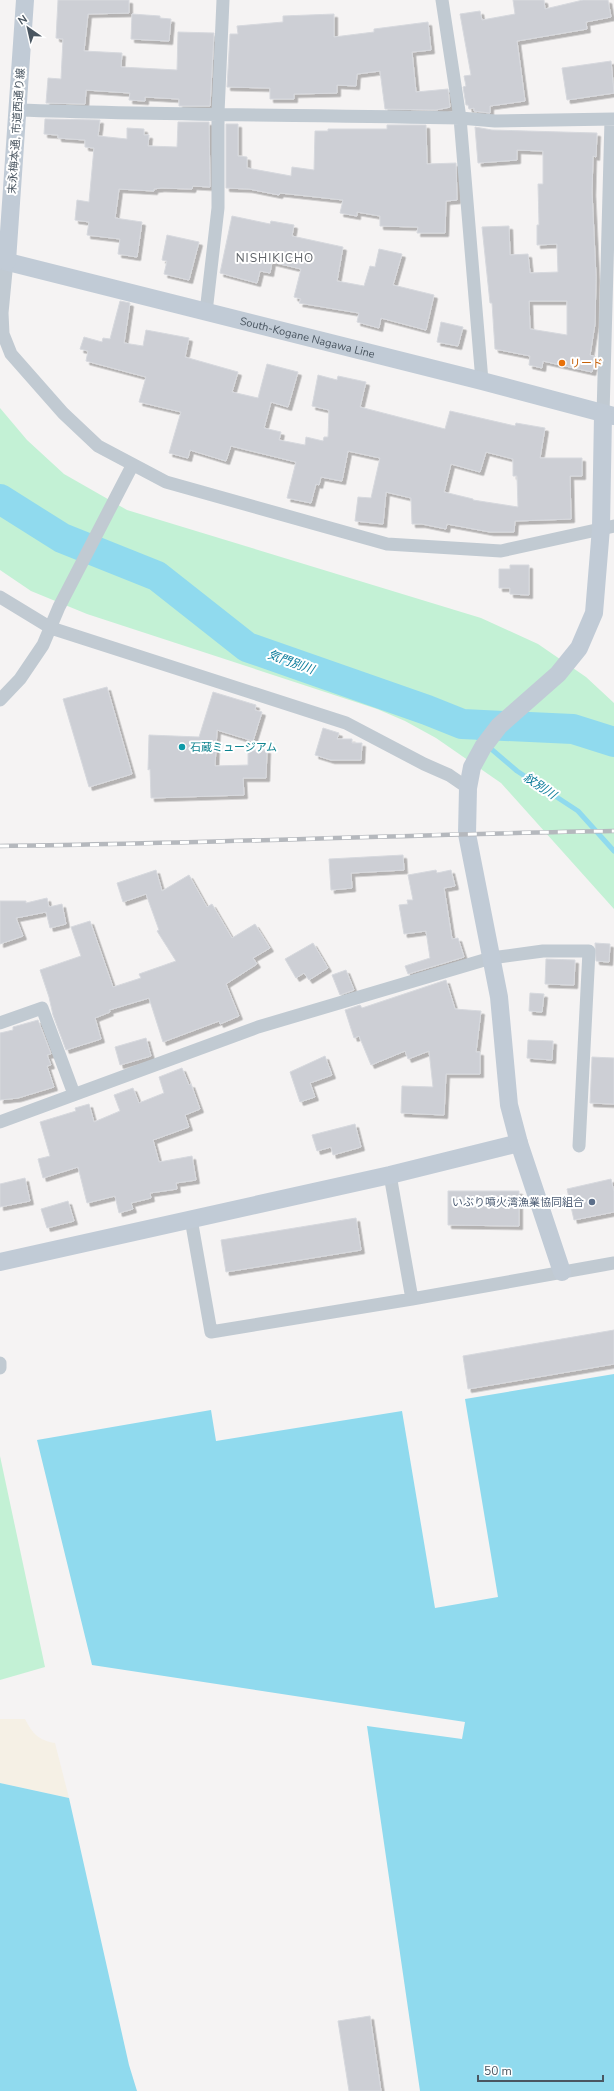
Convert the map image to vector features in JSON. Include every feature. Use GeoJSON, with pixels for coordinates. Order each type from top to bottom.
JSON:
{"type":"FeatureCollection","features":[{"type":"Feature","properties":{"kind":"street","name":"末永梅本通, 市道西通り線"},"geometry":{"type":"LineString","coordinates":[[4,260],[18,110],[24,0]]}},
{"type":"Feature","properties":{"kind":"street"},"geometry":{"type":"LineString","coordinates":[[206,312],[218,208],[218,113],[223,0]]}},
{"type":"Feature","properties":{"kind":"street"},"geometry":{"type":"LineString","coordinates":[[442,0],[460,118],[482,381]]}},
{"type":"Feature","properties":{"kind":"street"},"geometry":{"type":"LineString","coordinates":[[18,110],[162,114],[218,113],[460,118],[495,122],[613,120],[607,527],[594,613],[579,648],[558,674],[499,726],[483,747],[472,767],[468,788],[467,834],[499,997],[509,1105],[519,1143],[562,1272]]}},
{"type":"Feature","properties":{"kind":"street"},"geometry":{"type":"LineString","coordinates":[[4,260],[2,313],[3,334],[11,354],[63,413],[98,446],[132,466],[166,482],[222,500],[387,544],[501,551],[607,527]]}},
{"type":"Feature","properties":{"kind":"street","name":"South-Kogane Nagawa Line"},"geometry":{"type":"LineString","coordinates":[[4,260],[482,381],[609,415]]}},
{"type":"Feature","properties":{"kind":"street"},"geometry":{"type":"LineString","coordinates":[[0,700],[20,679],[34,661],[51,628],[59,607],[132,466]]}},
{"type":"Feature","properties":{"kind":"street"},"geometry":{"type":"LineString","coordinates":[[0,597],[51,628],[346,723],[424,764],[449,775],[468,788]]}},
{"type":"Feature","properties":{"kind":"street"},"geometry":{"type":"LineString","coordinates":[[0,1122],[258,1027],[491,958],[543,951],[590,951],[579,1146]]}},
{"type":"Feature","properties":{"kind":"street"},"geometry":{"type":"LineString","coordinates":[[0,1023],[42,1008],[74,1094]]}},
{"type":"Feature","properties":{"kind":"street"},"geometry":{"type":"LineString","coordinates":[[0,1262],[390,1175],[519,1143]]}},
{"type":"Feature","properties":{"kind":"street"},"geometry":{"type":"LineString","coordinates":[[390,1175],[412,1299]]}},
{"type":"Feature","properties":{"kind":"street"},"geometry":{"type":"LineString","coordinates":[[191,1219],[211,1332],[412,1299],[614,1263]]}},
{"type":"Feature","properties":{"kind":"street"},"geometry":{"type":"LineString","coordinates":[[0,1363],[0,1368]]}},
{"type":"Feature","properties":{"kind":"green space"},"geometry":{"type":"Polygon","coordinates":[[[0,408],[27,440],[64,474],[127,510],[481,618],[538,644],[586,677],[614,703],[614,909],[501,783],[436,738],[405,721],[377,709],[87,614],[31,591],[0,570],[0,408]]]}},
{"type":"Feature","properties":{"kind":"green space"},"geometry":{"type":"Polygon","coordinates":[[[0,1456],[45,1667],[0,1680],[0,1456]]]}},
{"type":"Feature","properties":{"kind":"sand"},"geometry":{"type":"Polygon","coordinates":[[[0,1719],[25,1719],[37,1736],[55,1743],[69,1798],[0,1783],[0,1719]]]}},
{"type":"Feature","properties":{"kind":"water"},"geometry":{"type":"Polygon","coordinates":[[[614,1374],[614,2091],[420,2091],[367,1726],[462,1739],[465,1722],[92,1665],[37,1440],[211,1410],[216,1441],[402,1411],[435,1608],[498,1597],[465,1399],[614,1374]]]}},
{"type":"Feature","properties":{"kind":"water"},"geometry":{"type":"Polygon","coordinates":[[[0,1783],[69,1798],[129,2065],[137,2091],[0,2091],[0,1783]]]}},
{"type":"Feature","properties":{"kind":"building"},"geometry":{"type":"Polygon","coordinates":[[[58,0],[129,0],[129,13],[88,14],[84,51],[122,53],[121,67],[177,70],[178,32],[214,33],[210,106],[179,106],[179,99],[145,97],[145,101],[129,100],[130,93],[86,90],[85,104],[46,103],[48,78],[61,79],[63,39],[56,38],[58,0]]]}},
{"type":"Feature","properties":{"kind":"building"},"geometry":{"type":"Polygon","coordinates":[[[513,0],[544,0],[545,9],[583,0],[608,0],[611,17],[586,22],[587,29],[517,41],[525,101],[490,106],[490,113],[474,111],[474,108],[469,109],[468,105],[466,105],[463,87],[466,86],[464,76],[471,75],[460,14],[480,11],[482,20],[515,14],[513,0]]]}},
{"type":"Feature","properties":{"kind":"building"},"geometry":{"type":"Polygon","coordinates":[[[132,14],[160,16],[160,18],[171,19],[169,41],[131,39],[132,14]]]}},
{"type":"Feature","properties":{"kind":"building"},"geometry":{"type":"Polygon","coordinates":[[[334,14],[334,37],[374,32],[374,29],[428,22],[431,50],[412,52],[416,92],[448,89],[450,107],[436,110],[385,109],[380,71],[357,74],[356,86],[337,85],[337,93],[294,94],[294,99],[270,99],[270,88],[227,87],[230,34],[238,34],[237,26],[283,22],[283,16],[334,14]]]}},
{"type":"Feature","properties":{"kind":"building"},"geometry":{"type":"Polygon","coordinates":[[[611,61],[614,93],[567,100],[562,68],[611,61]]]}},
{"type":"Feature","properties":{"kind":"building"},"geometry":{"type":"Polygon","coordinates":[[[45,119],[100,120],[98,136],[127,139],[127,128],[144,129],[144,135],[149,135],[148,146],[177,147],[178,122],[209,122],[210,187],[193,186],[192,189],[161,188],[154,189],[154,191],[119,189],[115,218],[142,222],[137,257],[118,254],[120,239],[87,235],[89,222],[75,220],[77,200],[89,202],[94,148],[85,147],[85,140],[58,138],[58,135],[44,134],[45,119]]]}},
{"type":"Feature","properties":{"kind":"building"},"geometry":{"type":"Polygon","coordinates":[[[226,124],[238,124],[238,156],[247,157],[247,168],[291,176],[292,167],[314,170],[315,131],[328,131],[328,129],[387,129],[387,125],[426,125],[427,164],[456,163],[457,200],[446,201],[445,233],[417,233],[418,227],[380,226],[380,216],[357,212],[357,216],[340,213],[343,200],[280,193],[279,195],[249,189],[226,188],[226,124]]]}},
{"type":"Feature","properties":{"kind":"building"},"geometry":{"type":"Polygon","coordinates":[[[475,127],[492,130],[597,133],[596,157],[593,156],[592,192],[596,277],[595,324],[590,355],[596,357],[592,372],[543,361],[542,368],[529,365],[530,356],[495,349],[492,303],[490,303],[482,227],[509,226],[510,255],[528,254],[530,273],[558,272],[557,244],[537,245],[537,225],[539,225],[538,184],[543,184],[543,151],[517,150],[517,160],[478,163],[475,127]],[[529,301],[530,329],[567,335],[567,301],[529,301]]]}},
{"type":"Feature","properties":{"kind":"building"},"geometry":{"type":"Polygon","coordinates":[[[232,216],[270,224],[271,221],[294,225],[292,236],[343,247],[337,281],[364,286],[370,266],[375,267],[379,249],[402,254],[393,285],[434,295],[426,330],[381,318],[379,328],[357,322],[359,313],[299,303],[301,299],[294,297],[301,269],[272,262],[270,273],[260,271],[257,283],[220,273],[232,216]]]}},
{"type":"Feature","properties":{"kind":"building"},"geometry":{"type":"Polygon","coordinates":[[[167,235],[199,242],[189,280],[164,274],[167,261],[162,260],[167,235]]]}},
{"type":"Feature","properties":{"kind":"building"},"geometry":{"type":"Polygon","coordinates":[[[120,301],[130,303],[124,343],[143,346],[146,330],[189,338],[185,357],[238,372],[232,392],[258,398],[267,364],[298,372],[288,407],[271,402],[264,428],[281,432],[279,440],[305,445],[306,437],[323,441],[324,437],[328,437],[329,410],[312,406],[318,375],[337,380],[338,376],[366,382],[360,407],[445,429],[450,411],[515,426],[516,423],[545,428],[540,458],[582,458],[582,476],[570,476],[571,519],[515,521],[514,532],[490,532],[447,524],[446,529],[422,524],[412,524],[411,498],[386,492],[383,524],[355,521],[358,497],[371,498],[380,458],[348,451],[342,481],[321,477],[319,485],[316,484],[311,503],[287,498],[296,462],[231,446],[226,461],[190,450],[188,458],[169,453],[181,412],[139,402],[146,377],[86,361],[88,351],[80,349],[84,337],[102,342],[103,338],[110,339],[120,301]],[[486,452],[480,472],[451,464],[444,492],[473,500],[518,507],[517,476],[513,476],[513,459],[486,452]]]}},
{"type":"Feature","properties":{"kind":"building"},"geometry":{"type":"Polygon","coordinates":[[[441,322],[463,327],[458,346],[437,342],[441,322]]]}},
{"type":"Feature","properties":{"kind":"building"},"geometry":{"type":"Polygon","coordinates":[[[510,565],[529,565],[529,595],[510,594],[510,588],[499,588],[499,569],[510,569],[510,565]]]}},
{"type":"Feature","properties":{"kind":"building"},"geometry":{"type":"Polygon","coordinates":[[[107,687],[132,774],[89,787],[63,699],[107,687]]]}},
{"type":"Feature","properties":{"kind":"building"},"geometry":{"type":"Polygon","coordinates":[[[213,692],[256,705],[255,710],[262,712],[253,741],[217,730],[215,766],[248,765],[248,750],[267,750],[266,778],[243,778],[244,795],[151,798],[150,769],[148,770],[149,735],[199,737],[213,692]]]}},
{"type":"Feature","properties":{"kind":"building"},"geometry":{"type":"Polygon","coordinates":[[[323,728],[339,733],[337,739],[352,739],[352,743],[362,743],[361,760],[331,760],[315,755],[323,728]]]}},
{"type":"Feature","properties":{"kind":"building"},"geometry":{"type":"Polygon","coordinates":[[[403,855],[404,870],[351,873],[352,888],[331,890],[329,859],[403,855]]]}},
{"type":"Feature","properties":{"kind":"building"},"geometry":{"type":"Polygon","coordinates":[[[156,870],[162,891],[189,875],[207,907],[212,904],[232,938],[255,924],[270,948],[253,958],[257,964],[226,984],[239,1016],[220,1024],[219,1021],[163,1042],[149,998],[109,1010],[110,1012],[95,1018],[101,1039],[66,1050],[53,1015],[40,970],[81,956],[71,927],[90,921],[113,987],[141,978],[139,974],[176,961],[157,931],[159,930],[146,894],[123,902],[117,883],[156,870]]]}},
{"type":"Feature","properties":{"kind":"building"},"geometry":{"type":"Polygon","coordinates":[[[436,870],[437,873],[451,870],[455,886],[444,888],[452,939],[458,938],[464,957],[408,974],[405,966],[430,958],[426,931],[404,934],[399,905],[408,904],[407,900],[413,900],[408,875],[436,870]]]}},
{"type":"Feature","properties":{"kind":"building"},"geometry":{"type":"Polygon","coordinates":[[[47,898],[49,907],[62,904],[66,924],[50,928],[46,912],[16,918],[23,936],[0,944],[0,901],[26,901],[26,903],[47,898]]]}},
{"type":"Feature","properties":{"kind":"building"},"geometry":{"type":"Polygon","coordinates":[[[313,943],[328,968],[309,980],[304,973],[296,978],[285,959],[313,943]]]}},
{"type":"Feature","properties":{"kind":"building"},"geometry":{"type":"Polygon","coordinates":[[[595,943],[610,944],[609,962],[596,961],[595,943]]]}},
{"type":"Feature","properties":{"kind":"building"},"geometry":{"type":"Polygon","coordinates":[[[546,959],[575,960],[574,985],[545,984],[546,959]]]}},
{"type":"Feature","properties":{"kind":"building"},"geometry":{"type":"Polygon","coordinates":[[[346,970],[354,990],[340,995],[332,975],[346,970]]]}},
{"type":"Feature","properties":{"kind":"building"},"geometry":{"type":"Polygon","coordinates":[[[446,980],[455,1009],[481,1011],[476,1052],[480,1052],[480,1074],[446,1074],[444,1115],[401,1113],[402,1086],[433,1087],[429,1051],[408,1059],[405,1051],[371,1065],[359,1036],[354,1038],[345,1010],[360,1005],[362,1008],[446,980]]]}},
{"type":"Feature","properties":{"kind":"building"},"geometry":{"type":"Polygon","coordinates":[[[530,993],[544,994],[542,1012],[529,1011],[530,993]]]}},
{"type":"Feature","properties":{"kind":"building"},"geometry":{"type":"Polygon","coordinates":[[[38,1020],[51,1054],[47,1055],[51,1065],[47,1066],[54,1087],[18,1098],[0,1100],[0,1033],[13,1030],[13,1027],[38,1020]]]}},
{"type":"Feature","properties":{"kind":"building"},"geometry":{"type":"Polygon","coordinates":[[[146,1038],[151,1056],[120,1065],[115,1047],[146,1038]]]}},
{"type":"Feature","properties":{"kind":"building"},"geometry":{"type":"Polygon","coordinates":[[[528,1040],[553,1041],[552,1060],[527,1058],[528,1040]]]}},
{"type":"Feature","properties":{"kind":"building"},"geometry":{"type":"Polygon","coordinates":[[[325,1056],[332,1075],[310,1083],[315,1097],[300,1102],[290,1072],[325,1056]]]}},
{"type":"Feature","properties":{"kind":"building"},"geometry":{"type":"Polygon","coordinates":[[[592,1057],[614,1058],[614,1104],[590,1103],[592,1057]]]}},
{"type":"Feature","properties":{"kind":"building"},"geometry":{"type":"Polygon","coordinates":[[[182,1068],[189,1085],[191,1084],[200,1109],[185,1115],[189,1127],[153,1140],[159,1162],[192,1156],[196,1180],[176,1183],[177,1189],[150,1193],[151,1198],[131,1203],[133,1209],[119,1213],[115,1196],[87,1203],[78,1167],[43,1178],[38,1159],[50,1156],[40,1122],[76,1111],[75,1108],[89,1104],[94,1122],[120,1111],[114,1095],[133,1088],[139,1103],[164,1093],[159,1077],[182,1068]]]}},
{"type":"Feature","properties":{"kind":"building"},"geometry":{"type":"Polygon","coordinates":[[[355,1124],[361,1147],[333,1155],[331,1147],[317,1151],[312,1135],[355,1124]]]}},
{"type":"Feature","properties":{"kind":"building"},"geometry":{"type":"Polygon","coordinates":[[[25,1178],[30,1201],[0,1207],[0,1184],[25,1178]]]}},
{"type":"Feature","properties":{"kind":"building","name":"いぶり噴火湾漁業協同組合"},"geometry":{"type":"Polygon","coordinates":[[[611,1179],[614,1192],[614,1212],[574,1220],[567,1189],[611,1179]]]}},
{"type":"Feature","properties":{"kind":"building"},"geometry":{"type":"Polygon","coordinates":[[[448,1191],[519,1191],[519,1226],[448,1225],[448,1191]]]}},
{"type":"Feature","properties":{"kind":"building"},"geometry":{"type":"Polygon","coordinates":[[[68,1201],[74,1221],[47,1228],[41,1209],[68,1201]]]}},
{"type":"Feature","properties":{"kind":"building"},"geometry":{"type":"Polygon","coordinates":[[[356,1218],[361,1250],[226,1272],[221,1240],[356,1218]]]}},
{"type":"Feature","properties":{"kind":"building"},"geometry":{"type":"Polygon","coordinates":[[[614,1330],[614,1364],[468,1389],[463,1356],[614,1330]]]}},
{"type":"Feature","properties":{"kind":"building"},"geometry":{"type":"Polygon","coordinates":[[[370,2016],[381,2091],[349,2091],[338,2021],[370,2016]]]}},
{"type":"Feature","properties":{"kind":"waterway","name":"気門別川"},"geometry":{"type":"LineString","coordinates":[[0,499],[62,538],[157,576],[247,647],[427,710],[462,724],[573,729],[614,742]]}},
{"type":"Feature","properties":{"kind":"waterway","name":"紋別川"},"geometry":{"type":"LineString","coordinates":[[462,724],[517,771],[578,811],[614,851]]}},
{"type":"Feature","properties":{"kind":"railway"},"geometry":{"type":"LineString","coordinates":[[0,846],[614,831]]}},
{"type":"Feature","properties":{"kind":"place","name":"リード"},"geometry":{"type":"Point","coordinates":[562,363]}},
{"type":"Feature","properties":{"kind":"place","name":"石蔵ミュージアム"},"geometry":{"type":"Point","coordinates":[182,747]}},
{"type":"Feature","properties":{"kind":"place","name":"いぶり噴火湾漁業協同組合"},"geometry":{"type":"Point","coordinates":[592,1202]}},
{"type":"Feature","properties":{"kind":"district","name":"NISHIKICHO"},"geometry":{"type":"Point","coordinates":[275,258]}}]}
